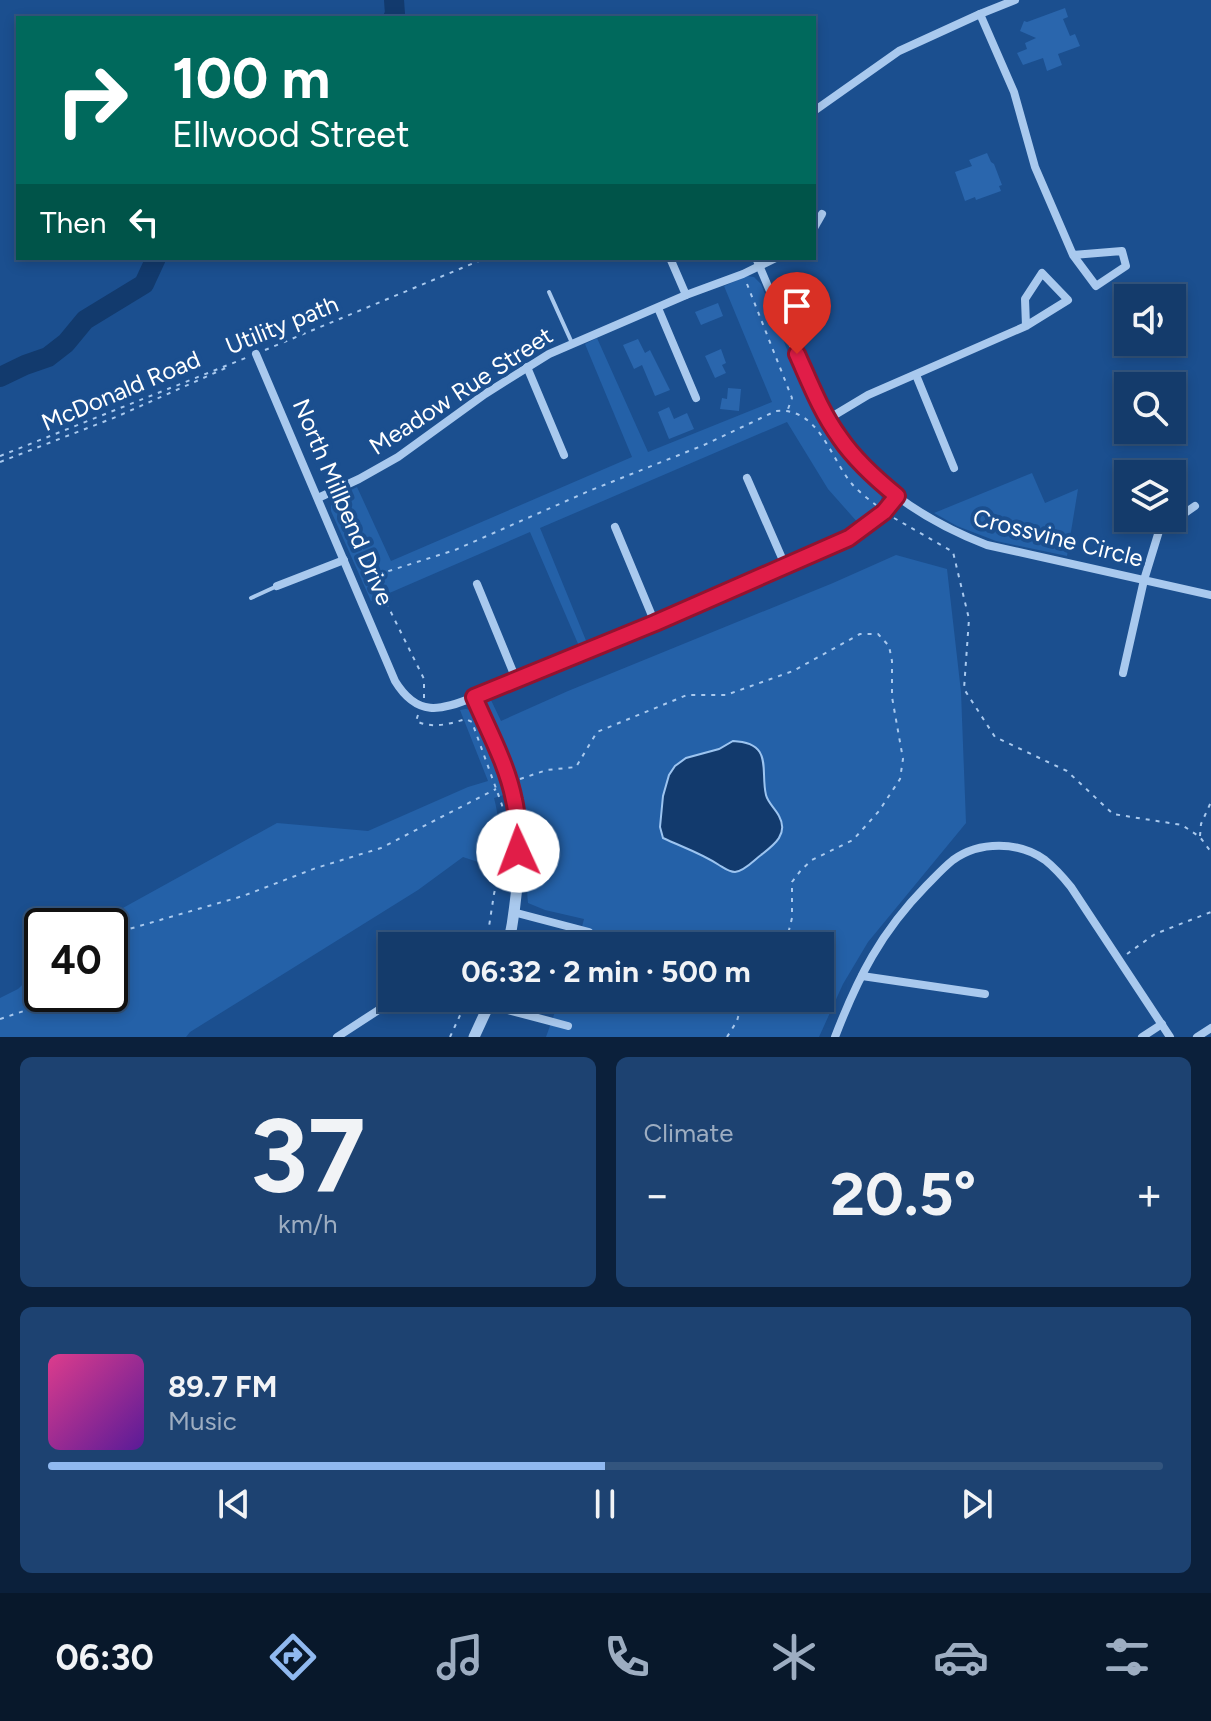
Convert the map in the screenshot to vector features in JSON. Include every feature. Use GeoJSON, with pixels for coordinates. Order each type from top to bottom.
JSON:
{"type":"FeatureCollection","features":[{"type":"Feature","properties":{"kind":"street"},"geometry":{"type":"LineString","coordinates":[[816,110],[899,51],[1015,0]]}},
{"type":"Feature","properties":{"kind":"street"},"geometry":{"type":"LineString","coordinates":[[980,14],[1014,92],[1035,167],[1073,255],[1096,286],[1126,266],[1122,251],[1073,255]]}},
{"type":"Feature","properties":{"kind":"street"},"geometry":{"type":"LineString","coordinates":[[816,224],[822,214]]}},
{"type":"Feature","properties":{"kind":"street"},"geometry":{"type":"LineString","coordinates":[[671,260],[686,295]]}},
{"type":"Feature","properties":{"kind":"street","name":"Meadow Rue Street"},"geometry":{"type":"LineString","coordinates":[[318,498],[398,457],[447,420],[549,354],[743,274],[758,262]]}},
{"type":"Feature","properties":{"kind":"street","name":"Crossvine Circle"},"geometry":{"type":"LineString","coordinates":[[758,262],[828,419],[852,453],[897,496],[937,522],[987,545],[1211,595]]}},
{"type":"Feature","properties":{"kind":"street"},"geometry":{"type":"LineString","coordinates":[[828,419],[868,395],[1026,326],[1068,300],[1042,273],[1025,299],[1026,326]]}},
{"type":"Feature","properties":{"kind":"street"},"geometry":{"type":"LineString","coordinates":[[658,308],[696,398]]}},
{"type":"Feature","properties":{"kind":"street","name":"North Millbend Drive"},"geometry":{"type":"LineString","coordinates":[[256,354],[395,681],[404,696],[420,706]]}},
{"type":"Feature","properties":{"kind":"street"},"geometry":{"type":"LineString","coordinates":[[527,367],[564,455]]}},
{"type":"Feature","properties":{"kind":"street"},"geometry":{"type":"LineString","coordinates":[[916,375],[954,468]]}},
{"type":"Feature","properties":{"kind":"street"},"geometry":{"type":"LineString","coordinates":[[747,478],[785,565]]}},
{"type":"Feature","properties":{"kind":"street"},"geometry":{"type":"LineString","coordinates":[[420,706],[434,709],[448,707],[474,697],[655,623],[849,538],[884,512],[897,496]]}},
{"type":"Feature","properties":{"kind":"street"},"geometry":{"type":"LineString","coordinates":[[1123,673],[1144,580],[1159,531],[1195,506]]}},
{"type":"Feature","properties":{"kind":"street"},"geometry":{"type":"LineString","coordinates":[[615,527],[655,623]]}},
{"type":"Feature","properties":{"kind":"street"},"geometry":{"type":"LineString","coordinates":[[277,586],[344,560]]}},
{"type":"Feature","properties":{"kind":"street"},"geometry":{"type":"LineString","coordinates":[[477,584],[516,679]]}},
{"type":"Feature","properties":{"kind":"street"},"geometry":{"type":"LineString","coordinates":[[474,697],[515,800],[517,874],[510,932]]}},
{"type":"Feature","properties":{"kind":"street"},"geometry":{"type":"LineString","coordinates":[[835,1037],[872,954],[901,913],[954,860],[971,850],[987,846],[1029,851],[1056,870],[1071,887],[1170,1037]]}},
{"type":"Feature","properties":{"kind":"street"},"geometry":{"type":"LineString","coordinates":[[513,912],[589,932]]}},
{"type":"Feature","properties":{"kind":"street"},"geometry":{"type":"LineString","coordinates":[[862,976],[985,994]]}},
{"type":"Feature","properties":{"kind":"street"},"geometry":{"type":"LineString","coordinates":[[337,1037],[378,1010]]}},
{"type":"Feature","properties":{"kind":"street"},"geometry":{"type":"LineString","coordinates":[[474,1037],[483,1012]]}},
{"type":"Feature","properties":{"kind":"street"},"geometry":{"type":"LineString","coordinates":[[524,1012],[568,1026]]}},
{"type":"Feature","properties":{"kind":"street"},"geometry":{"type":"LineString","coordinates":[[1142,1037],[1162,1024]]}},
{"type":"Feature","properties":{"kind":"street"},"geometry":{"type":"LineString","coordinates":[[1197,1037],[1211,1028]]}},
{"type":"Feature","properties":{"kind":"lane"},"geometry":{"type":"LineString","coordinates":[[549,292],[572,343]]}},
{"type":"Feature","properties":{"kind":"lane"},"geometry":{"type":"LineString","coordinates":[[251,598],[277,586]]}},
{"type":"Feature","properties":{"kind":"path","name":"Utility path"},"geometry":{"type":"LineString","coordinates":[[0,456],[481,260]]}},
{"type":"Feature","properties":{"kind":"path"},"geometry":{"type":"LineString","coordinates":[[743,274],[792,398],[788,410]]}},
{"type":"Feature","properties":{"kind":"path","name":"McDonald Road"},"geometry":{"type":"LineString","coordinates":[[0,462],[116,417],[256,354]]}},
{"type":"Feature","properties":{"kind":"path"},"geometry":{"type":"LineString","coordinates":[[373,576],[455,550],[704,445],[776,411],[788,410],[803,416],[816,427],[853,485],[884,512],[953,552],[969,619],[964,689],[995,737],[1067,771],[1113,814],[1182,825],[1200,837],[1211,852]]}},
{"type":"Feature","properties":{"kind":"path"},"geometry":{"type":"LineString","coordinates":[[336,490],[373,576],[424,679],[425,696],[416,721],[425,725],[443,725],[466,719],[472,722],[502,805],[506,831],[488,932]]}},
{"type":"Feature","properties":{"kind":"path"},"geometry":{"type":"LineString","coordinates":[[509,782],[547,770],[576,767],[597,732],[687,695],[726,695],[793,671],[860,634],[878,634],[889,646],[892,661],[892,697],[903,759],[900,779],[879,811],[853,840],[812,860],[792,882],[792,918],[788,932]]}},
{"type":"Feature","properties":{"kind":"path"},"geometry":{"type":"LineString","coordinates":[[128,930],[243,896],[316,868],[381,848],[496,789]]}},
{"type":"Feature","properties":{"kind":"path"},"geometry":{"type":"LineString","coordinates":[[1200,837],[1201,824],[1211,802]]}},
{"type":"Feature","properties":{"kind":"path"},"geometry":{"type":"LineString","coordinates":[[1118,959],[1155,934],[1211,912]]}},
{"type":"Feature","properties":{"kind":"path"},"geometry":{"type":"LineString","coordinates":[[0,1019],[24,1011]]}},
{"type":"Feature","properties":{"kind":"path"},"geometry":{"type":"LineString","coordinates":[[450,1037],[462,1012]]}},
{"type":"Feature","properties":{"kind":"path"},"geometry":{"type":"LineString","coordinates":[[727,1037],[739,1012]]}},
{"type":"Feature","properties":{"kind":"shaded area"},"geometry":{"type":"Polygon","coordinates":[[[747,276],[754,277],[761,284],[796,371],[821,421],[849,458],[882,491],[878,506],[859,524],[828,489],[787,422],[540,528],[587,643],[579,646],[530,532],[371,601],[331,511],[331,504],[341,495],[357,487],[391,561],[632,457],[585,344],[597,338],[648,452],[772,402],[724,286],[747,276]]]}},
{"type":"Feature","properties":{"kind":"shaded area"},"geometry":{"type":"Polygon","coordinates":[[[1032,473],[1045,503],[1078,489],[1067,556],[996,541],[934,513],[1032,473]]]}},
{"type":"Feature","properties":{"kind":"shaded area"},"geometry":{"type":"Polygon","coordinates":[[[896,555],[947,569],[961,692],[966,823],[868,942],[834,1004],[834,932],[581,932],[584,919],[528,903],[525,832],[519,790],[494,798],[498,832],[493,867],[463,857],[418,890],[186,1037],[0,1037],[0,998],[24,983],[24,1012],[128,1012],[128,908],[123,908],[277,823],[368,831],[488,781],[460,710],[473,711],[501,776],[512,773],[487,713],[490,698],[501,721],[896,555]]]}},
{"type":"Feature","properties":{"kind":"shaded area"},"geometry":{"type":"Polygon","coordinates":[[[733,741],[746,743],[760,752],[766,795],[782,822],[781,834],[771,847],[746,868],[735,872],[663,838],[660,827],[663,796],[675,766],[686,758],[719,749],[733,741]]]}},
{"type":"Feature","properties":{"kind":"shaded area"},"geometry":{"type":"Polygon","coordinates":[[[555,1012],[830,1012],[819,1037],[546,1037],[555,1012]]]}},
{"type":"Feature","properties":{"kind":"building"},"geometry":{"type":"Polygon","coordinates":[[[1065,8],[1068,17],[1063,19],[1070,36],[1075,34],[1080,46],[1058,54],[1062,65],[1047,71],[1043,58],[1023,65],[1017,53],[1027,49],[1025,43],[1036,38],[1020,31],[1024,21],[1065,8]]]}},
{"type":"Feature","properties":{"kind":"building"},"geometry":{"type":"Polygon","coordinates":[[[987,153],[1002,185],[999,186],[1001,191],[965,201],[955,172],[972,166],[969,160],[987,153]]]}},
{"type":"Feature","properties":{"kind":"building"},"geometry":{"type":"Polygon","coordinates":[[[718,303],[723,316],[701,325],[695,312],[718,303]]]}},
{"type":"Feature","properties":{"kind":"building"},"geometry":{"type":"Polygon","coordinates":[[[638,339],[645,353],[650,350],[670,390],[655,396],[642,365],[634,369],[623,345],[638,339]]]}},
{"type":"Feature","properties":{"kind":"building"},"geometry":{"type":"Polygon","coordinates":[[[721,349],[726,373],[715,378],[705,356],[721,349]]]}},
{"type":"Feature","properties":{"kind":"building"},"geometry":{"type":"Polygon","coordinates":[[[728,388],[741,389],[739,411],[720,409],[722,398],[727,399],[728,388]]]}},
{"type":"Feature","properties":{"kind":"building"},"geometry":{"type":"Polygon","coordinates":[[[669,407],[674,419],[687,413],[694,429],[669,439],[658,412],[669,407]]]}},
{"type":"Feature","properties":{"kind":"waterway"},"geometry":{"type":"LineString","coordinates":[[394,0],[394,16]]}},
{"type":"Feature","properties":{"kind":"waterway"},"geometry":{"type":"LineString","coordinates":[[0,377],[48,357],[66,343],[85,320],[144,284],[155,260]]}},
{"type":"Feature","properties":{"kind":"route"},"geometry":{"type":"LineString","coordinates":[[518,851],[515,800],[474,697],[655,623],[849,538],[884,512],[897,496],[840,439],[819,403],[797,354]]}}]}
